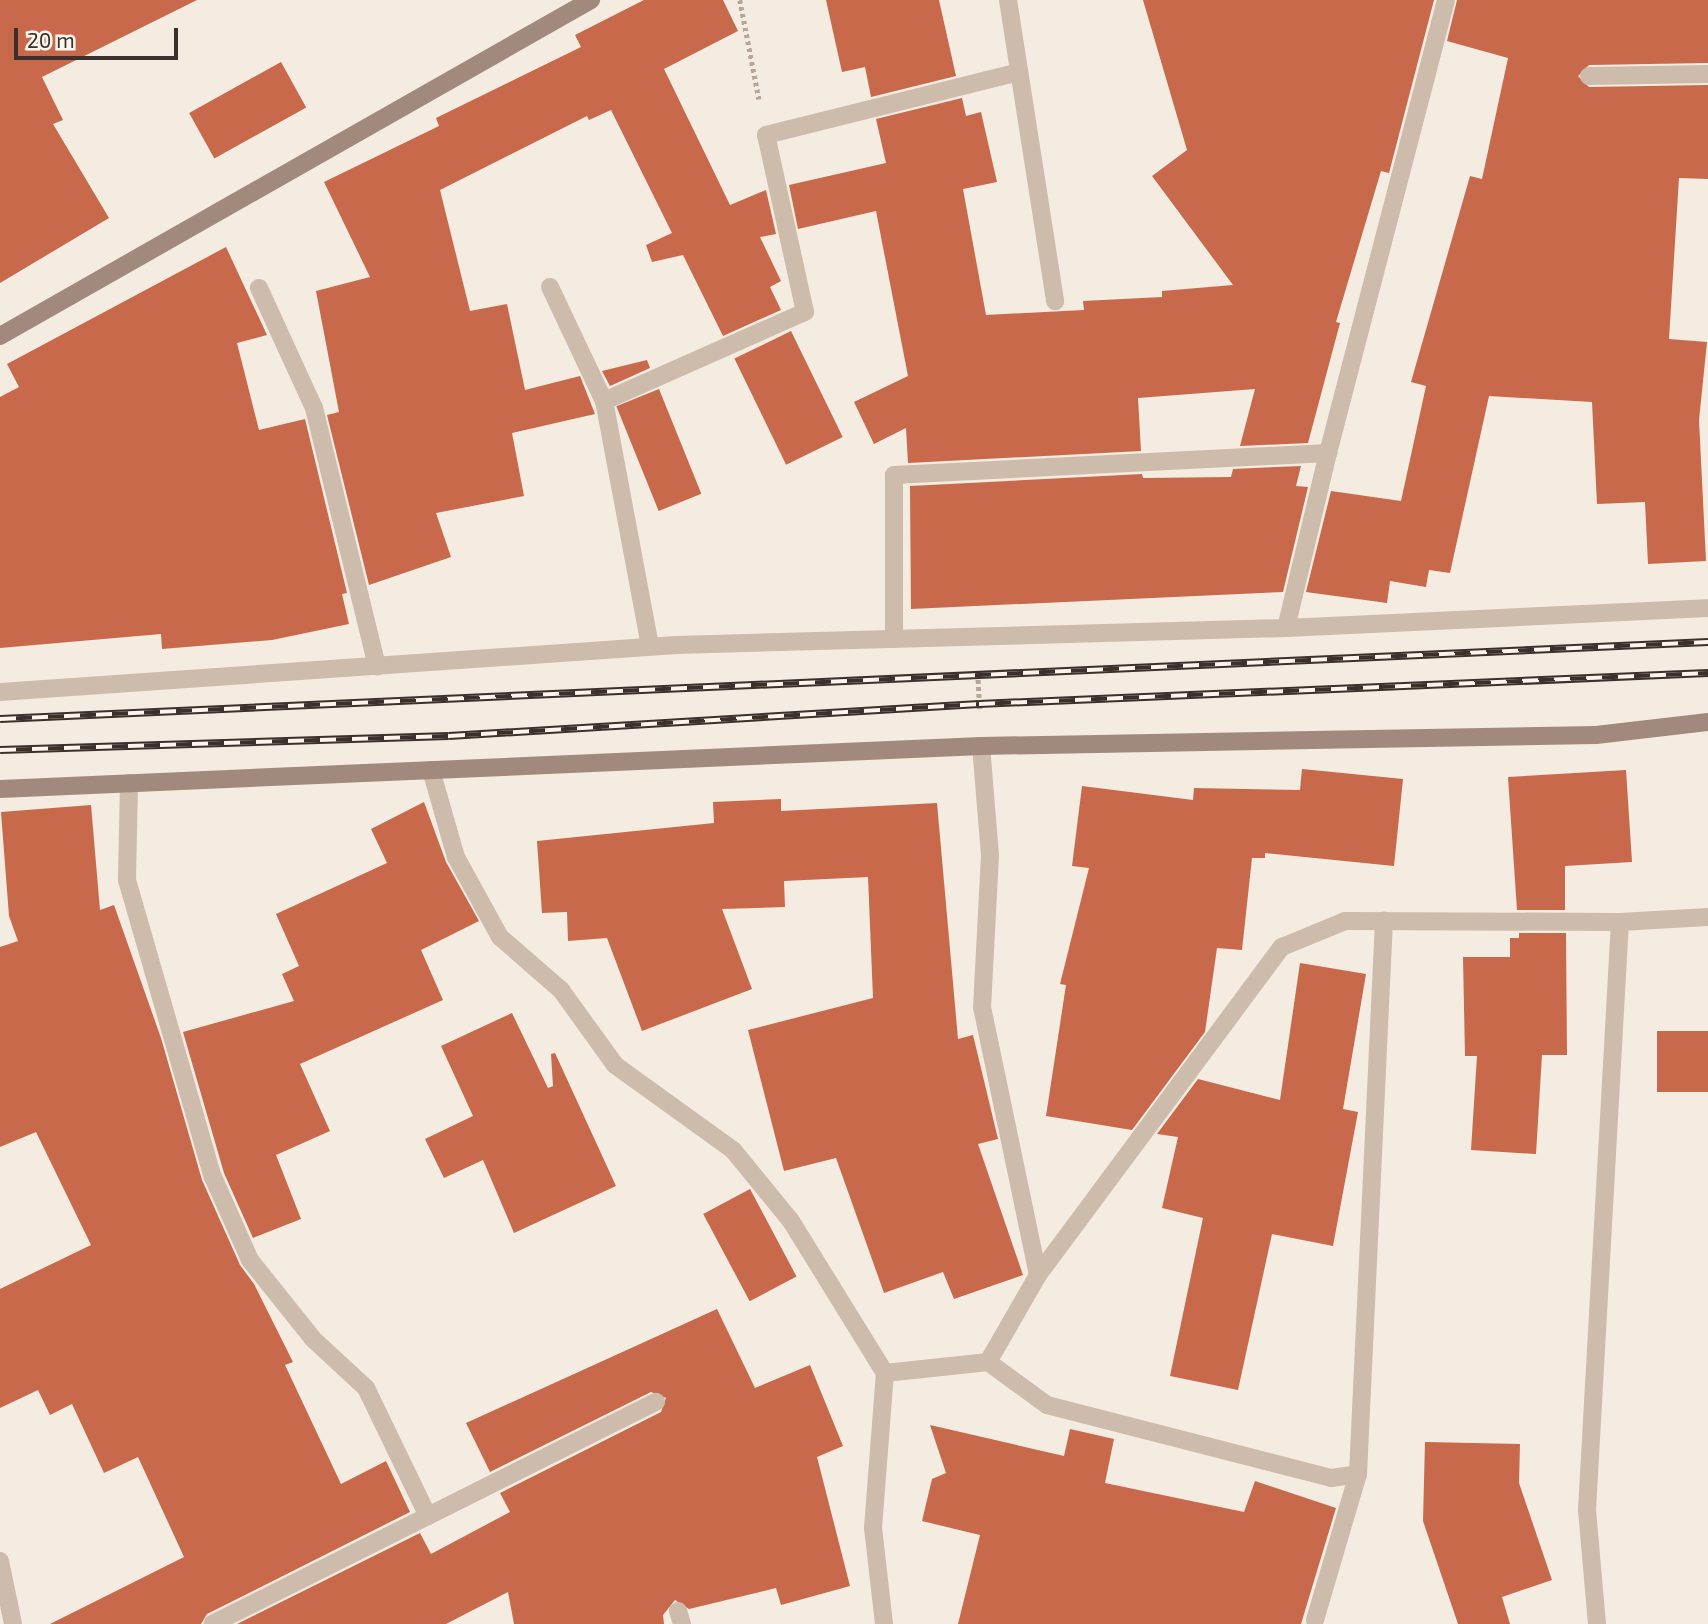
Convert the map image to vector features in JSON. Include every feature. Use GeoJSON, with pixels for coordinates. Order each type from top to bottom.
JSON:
{"type":"FeatureCollection","features":[{"type":"Feature","properties":{"kind":"street"},"geometry":{"type":"LineString","coordinates":[[0,336],[591,0]]}},
{"type":"Feature","properties":{"kind":"street"},"geometry":{"type":"LineString","coordinates":[[1008,0],[1055,301]]}},
{"type":"Feature","properties":{"kind":"street"},"geometry":{"type":"LineString","coordinates":[[1286,628],[1328,453],[1446,0]]}},
{"type":"Feature","properties":{"kind":"street"},"geometry":{"type":"LineString","coordinates":[[604,401],[806,312],[766,135],[1019,72]]}},
{"type":"Feature","properties":{"kind":"street"},"geometry":{"type":"LineString","coordinates":[[1589,76],[1708,74]]}},
{"type":"Feature","properties":{"kind":"street"},"geometry":{"type":"LineString","coordinates":[[551,287],[604,401],[650,646]]}},
{"type":"Feature","properties":{"kind":"street"},"geometry":{"type":"LineString","coordinates":[[259,288],[314,408],[377,666]]}},
{"type":"Feature","properties":{"kind":"street"},"geometry":{"type":"LineString","coordinates":[[894,639],[894,475],[1328,453]]}},
{"type":"Feature","properties":{"kind":"street"},"geometry":{"type":"LineString","coordinates":[[0,692],[650,646],[1286,628],[1708,608]]}},
{"type":"Feature","properties":{"kind":"street"},"geometry":{"type":"LineString","coordinates":[[0,789],[981,746],[1596,735],[1708,722]]}},
{"type":"Feature","properties":{"kind":"street"},"geometry":{"type":"LineString","coordinates":[[981,746],[990,855],[982,1009],[1038,1275]]}},
{"type":"Feature","properties":{"kind":"street"},"geometry":{"type":"LineString","coordinates":[[431,770],[456,857],[500,937],[561,990],[615,1065],[733,1150],[791,1222],[885,1373],[873,1528],[884,1624]]}},
{"type":"Feature","properties":{"kind":"street"},"geometry":{"type":"LineString","coordinates":[[129,783],[127,880],[212,1177],[250,1260],[313,1339],[366,1388],[428,1516]]}},
{"type":"Feature","properties":{"kind":"street"},"geometry":{"type":"LineString","coordinates":[[988,1362],[1038,1275],[1282,947],[1345,921],[1620,922],[1708,918]]}},
{"type":"Feature","properties":{"kind":"street"},"geometry":{"type":"LineString","coordinates":[[1315,1619],[1358,1474],[1384,921]]}},
{"type":"Feature","properties":{"kind":"street"},"geometry":{"type":"LineString","coordinates":[[1597,1624],[1587,1510],[1620,922]]}},
{"type":"Feature","properties":{"kind":"street"},"geometry":{"type":"LineString","coordinates":[[885,1373],[988,1362],[1047,1405],[1331,1478],[1358,1474]]}},
{"type":"Feature","properties":{"kind":"street"},"geometry":{"type":"LineString","coordinates":[[212,1624],[656,1402]]}},
{"type":"Feature","properties":{"kind":"street"},"geometry":{"type":"LineString","coordinates":[[0,1561],[13,1624]]}},
{"type":"Feature","properties":{"kind":"path"},"geometry":{"type":"LineString","coordinates":[[740,0],[766,135]]}},
{"type":"Feature","properties":{"kind":"path"},"geometry":{"type":"LineString","coordinates":[[976,637],[981,746]]}},
{"type":"Feature","properties":{"kind":"building"},"geometry":{"type":"Polygon","coordinates":[[[0,0],[197,0],[42,77],[63,120],[53,124],[109,218],[0,283],[0,0]]]}},
{"type":"Feature","properties":{"kind":"building"},"geometry":{"type":"Polygon","coordinates":[[[644,0],[723,0],[738,31],[664,69],[730,205],[766,190],[776,234],[760,237],[781,281],[770,287],[781,310],[723,336],[683,255],[652,262],[646,245],[672,233],[611,110],[589,120],[587,116],[440,190],[470,311],[507,304],[525,390],[580,376],[595,414],[512,433],[524,496],[436,513],[451,557],[369,585],[327,415],[339,412],[316,291],[370,277],[324,182],[439,126],[436,118],[581,47],[575,35],[644,0]]]}},
{"type":"Feature","properties":{"kind":"building"},"geometry":{"type":"Polygon","coordinates":[[[826,0],[939,0],[956,76],[871,97],[865,67],[842,72],[826,0]]]}},
{"type":"Feature","properties":{"kind":"building"},"geometry":{"type":"Polygon","coordinates":[[[1143,0],[1434,0],[1389,173],[1381,171],[1336,322],[1340,323],[1308,443],[1240,446],[1255,389],[1138,398],[1141,451],[908,463],[906,428],[874,444],[854,402],[908,376],[876,211],[798,229],[789,185],[886,163],[876,119],[962,98],[966,116],[981,112],[997,182],[963,189],[986,315],[1084,310],[1083,301],[1162,297],[1162,291],[1233,285],[1152,176],[1187,150],[1143,0]]]}},
{"type":"Feature","properties":{"kind":"building"},"geometry":{"type":"Polygon","coordinates":[[[1457,0],[1708,0],[1708,63],[1589,65],[1578,76],[1589,87],[1708,85],[1708,179],[1679,178],[1669,339],[1707,342],[1699,420],[1706,561],[1648,564],[1645,502],[1597,504],[1592,402],[1489,396],[1450,573],[1429,570],[1426,587],[1390,581],[1387,603],[1306,592],[1331,491],[1401,501],[1426,386],[1411,382],[1470,176],[1482,179],[1508,58],[1447,41],[1457,0]]]}},
{"type":"Feature","properties":{"kind":"building"},"geometry":{"type":"Polygon","coordinates":[[[281,62],[306,107],[214,158],[189,113],[281,62]]]}},
{"type":"Feature","properties":{"kind":"building"},"geometry":{"type":"Polygon","coordinates":[[[226,247],[267,335],[237,343],[259,430],[305,419],[347,593],[342,594],[349,624],[272,640],[162,649],[161,634],[0,648],[0,397],[19,387],[7,364],[226,247]]]}},
{"type":"Feature","properties":{"kind":"building"},"geometry":{"type":"Polygon","coordinates":[[[791,331],[843,437],[786,465],[734,359],[791,331]]]}},
{"type":"Feature","properties":{"kind":"building"},"geometry":{"type":"Polygon","coordinates":[[[647,360],[650,368],[610,386],[602,371],[647,360]]]}},
{"type":"Feature","properties":{"kind":"building"},"geometry":{"type":"Polygon","coordinates":[[[659,389],[701,494],[659,511],[616,406],[659,389]]]}},
{"type":"Feature","properties":{"kind":"building"},"geometry":{"type":"Polygon","coordinates":[[[1301,466],[1296,486],[1308,487],[1283,592],[911,609],[910,486],[1142,474],[1143,478],[1231,477],[1233,469],[1301,466]]]}},
{"type":"Feature","properties":{"kind":"building"},"geometry":{"type":"Polygon","coordinates":[[[1302,769],[1403,779],[1394,866],[1265,853],[1265,858],[1252,858],[1242,950],[1217,948],[1205,1032],[1132,1130],[1046,1116],[1066,985],[1060,984],[1089,868],[1072,866],[1082,786],[1193,800],[1194,788],[1300,790],[1302,769]]]}},
{"type":"Feature","properties":{"kind":"building"},"geometry":{"type":"Polygon","coordinates":[[[1626,770],[1632,862],[1565,866],[1565,910],[1517,910],[1508,777],[1626,770]]]}},
{"type":"Feature","properties":{"kind":"building"},"geometry":{"type":"Polygon","coordinates":[[[781,799],[781,811],[937,803],[958,1039],[973,1035],[998,1139],[978,1144],[1023,1275],[954,1299],[943,1272],[884,1293],[836,1158],[784,1171],[748,1030],[873,998],[868,877],[784,881],[785,907],[722,909],[752,989],[642,1031],[607,938],[568,941],[567,912],[542,913],[537,841],[714,823],[713,802],[781,799]]]}},
{"type":"Feature","properties":{"kind":"building"},"geometry":{"type":"Polygon","coordinates":[[[424,802],[446,862],[479,921],[421,950],[443,1000],[300,1064],[330,1131],[276,1155],[301,1219],[253,1238],[224,1173],[183,1032],[294,1001],[282,974],[299,966],[276,914],[387,863],[371,829],[424,802]]]}},
{"type":"Feature","properties":{"kind":"building"},"geometry":{"type":"Polygon","coordinates":[[[91,805],[100,910],[114,905],[161,1038],[202,1180],[240,1265],[254,1284],[293,1362],[285,1365],[341,1484],[386,1461],[410,1512],[207,1614],[201,1624],[50,1624],[184,1557],[138,1457],[104,1473],[72,1404],[50,1415],[38,1390],[0,1408],[0,1289],[91,1245],[36,1132],[0,1147],[0,947],[18,941],[9,916],[1,812],[91,805]]]}},
{"type":"Feature","properties":{"kind":"building"},"geometry":{"type":"Polygon","coordinates":[[[1519,933],[1566,933],[1567,1055],[1542,1055],[1536,1154],[1471,1150],[1477,1056],[1465,1056],[1463,957],[1510,957],[1510,938],[1519,938],[1519,933]]]}},
{"type":"Feature","properties":{"kind":"building"},"geometry":{"type":"Polygon","coordinates":[[[1300,963],[1366,974],[1343,1109],[1358,1112],[1333,1246],[1272,1234],[1238,1390],[1170,1376],[1203,1218],[1162,1208],[1178,1137],[1157,1134],[1198,1079],[1280,1100],[1300,963]]]}},
{"type":"Feature","properties":{"kind":"building"},"geometry":{"type":"Polygon","coordinates":[[[512,1013],[548,1088],[553,1086],[551,1054],[555,1053],[616,1186],[514,1233],[483,1160],[444,1178],[425,1139],[473,1116],[441,1046],[512,1013]]]}},
{"type":"Feature","properties":{"kind":"building"},"geometry":{"type":"Polygon","coordinates":[[[1657,1031],[1708,1031],[1708,1092],[1657,1092],[1657,1031]]]}},
{"type":"Feature","properties":{"kind":"building"},"geometry":{"type":"Polygon","coordinates":[[[750,1189],[796,1276],[750,1301],[703,1214],[750,1189]]]}},
{"type":"Feature","properties":{"kind":"building"},"geometry":{"type":"Polygon","coordinates":[[[717,1309],[755,1388],[810,1365],[843,1446],[817,1457],[850,1586],[781,1605],[776,1588],[689,1609],[675,1600],[663,1615],[664,1624],[514,1624],[508,1592],[446,1624],[237,1624],[420,1533],[431,1554],[510,1512],[500,1493],[661,1412],[666,1398],[651,1392],[490,1472],[466,1423],[717,1309]]]}},
{"type":"Feature","properties":{"kind":"building"},"geometry":{"type":"Polygon","coordinates":[[[930,1425],[1064,1456],[1070,1429],[1114,1439],[1105,1483],[1244,1512],[1255,1481],[1336,1508],[1301,1624],[958,1624],[980,1535],[922,1521],[932,1479],[946,1473],[930,1425]]]}},
{"type":"Feature","properties":{"kind":"building"},"geometry":{"type":"Polygon","coordinates":[[[1425,1442],[1520,1444],[1519,1483],[1552,1580],[1502,1597],[1510,1624],[1458,1624],[1423,1521],[1425,1442]]]}},
{"type":"Feature","properties":{"kind":"railway"},"geometry":{"type":"LineString","coordinates":[[0,719],[1708,642]]}},
{"type":"Feature","properties":{"kind":"railway"},"geometry":{"type":"LineString","coordinates":[[0,750],[449,736],[979,704],[1708,673]]}}]}
